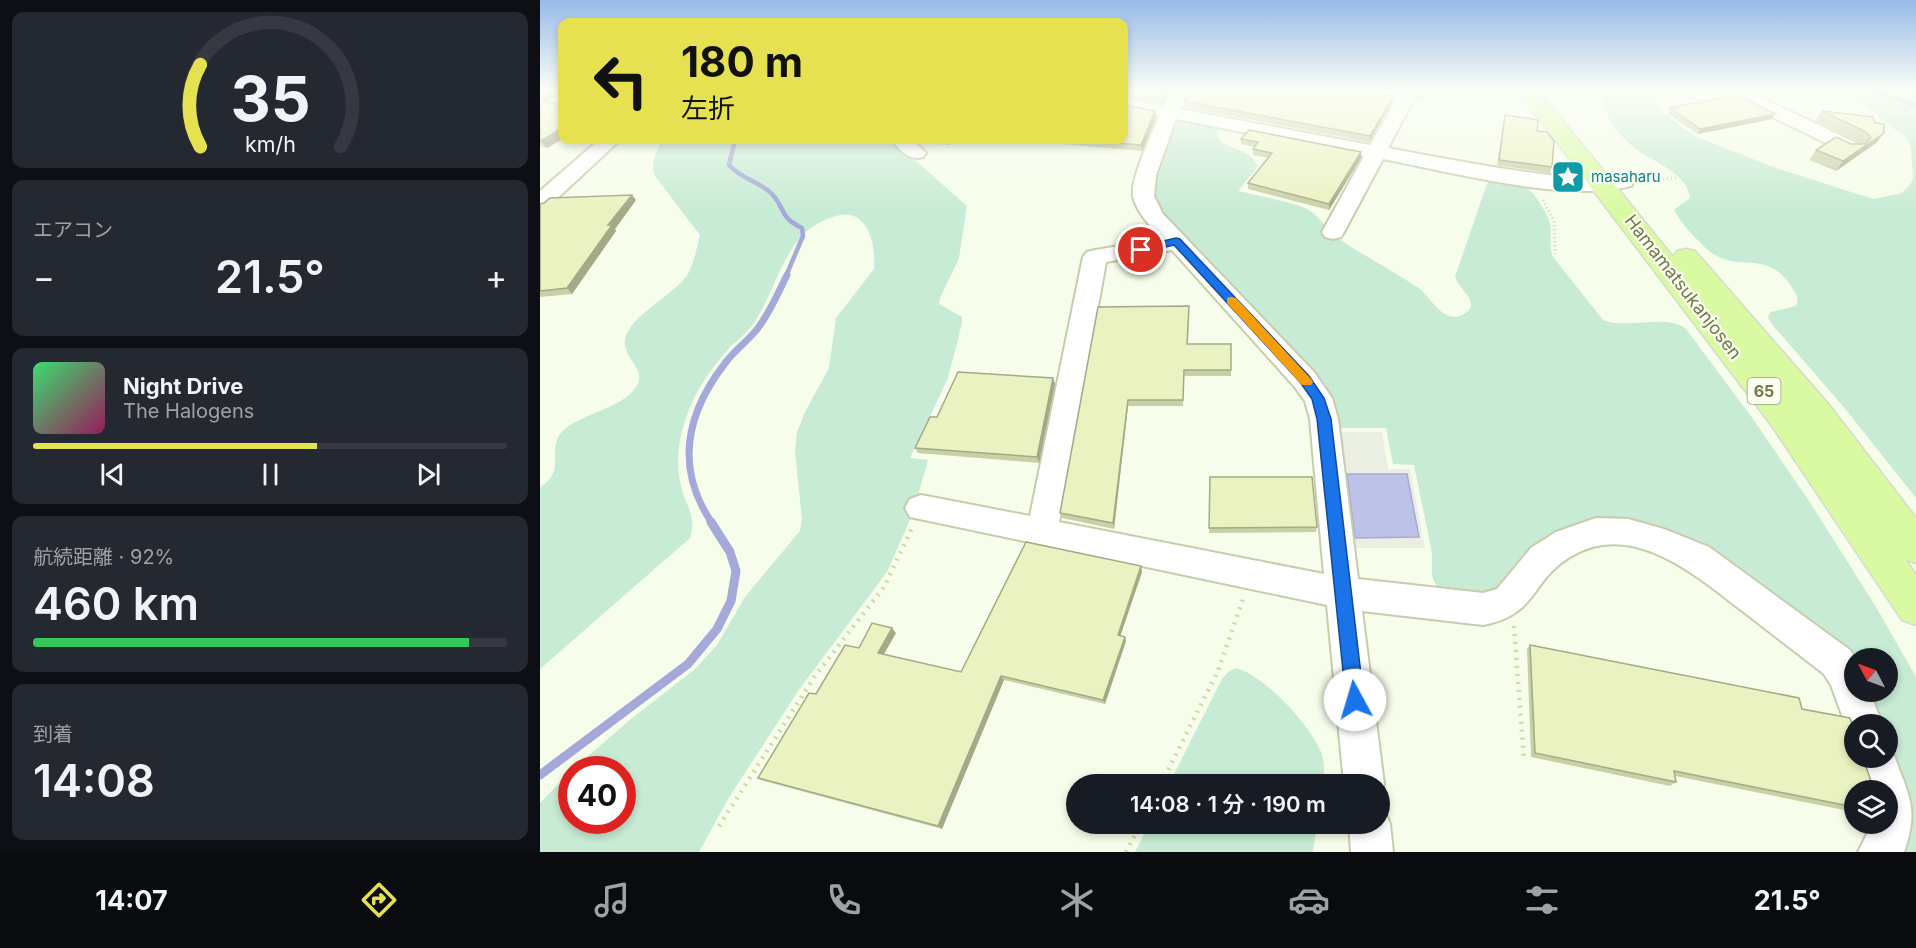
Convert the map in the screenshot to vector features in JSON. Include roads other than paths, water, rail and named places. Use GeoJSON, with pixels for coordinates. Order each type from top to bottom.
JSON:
{"type":"FeatureCollection","features":[{"type":"Feature","properties":{"kind":"main road","name":"Hamamatsukanjosen"},"geometry":{"type":"LineString","coordinates":[[1564,130],[1817,414],[1916,547]]}},
{"type":"Feature","properties":{"kind":"main road","name":"Hamamatsukanjosen"},"geometry":{"type":"LineString","coordinates":[[1576,130],[1784,417],[1916,607]]}},
{"type":"Feature","properties":{"kind":"street"},"geometry":{"type":"LineString","coordinates":[[1166,130],[1146,176],[1143,196],[1154,217],[1304,379],[1318,398],[1324,419],[1363,774]]}},
{"type":"Feature","properties":{"kind":"street"},"geometry":{"type":"LineString","coordinates":[[1288,130],[1376,153],[1535,180],[1581,185],[1613,183]]}},
{"type":"Feature","properties":{"kind":"street"},"geometry":{"type":"LineString","coordinates":[[1333,232],[1388,130]]}},
{"type":"Feature","properties":{"kind":"street"},"geometry":{"type":"LineString","coordinates":[[1813,130],[1851,148]]}},
{"type":"Feature","properties":{"kind":"street"},"geometry":{"type":"LineString","coordinates":[[540,202],[605,144]]}},
{"type":"Feature","properties":{"kind":"street"},"geometry":{"type":"LineString","coordinates":[[1039,532],[1045,519],[1095,257],[1163,246],[1176,241]]}},
{"type":"Feature","properties":{"kind":"street"},"geometry":{"type":"LineString","coordinates":[[921,508],[1343,593],[1483,609],[1508,603],[1545,555],[1578,539],[1604,531],[1660,541],[1679,547],[1697,557],[1823,649],[1837,662],[1846,677],[1859,714]]}},
{"type":"Feature","properties":{"kind":"street"},"geometry":{"type":"LineString","coordinates":[[1878,768],[1894,815],[1892,834],[1879,852]]}},
{"type":"Feature","properties":{"kind":"street"},"geometry":{"type":"LineString","coordinates":[[1370,834],[1372,852]]}},
{"type":"Feature","properties":{"kind":"water"},"geometry":{"type":"Polygon","coordinates":[[[1347,474],[1407,474],[1419,537],[1355,538],[1347,474]]]}},
{"type":"Feature","properties":{"kind":"waterway"},"geometry":{"type":"LineString","coordinates":[[734,144],[729,165],[739,174],[772,194],[786,216],[802,228],[803,236],[786,276]]}},
{"type":"Feature","properties":{"kind":"waterway"},"geometry":{"type":"LineString","coordinates":[[712,523],[700,502],[689,461],[694,421],[712,381],[762,322],[787,275]]}},
{"type":"Feature","properties":{"kind":"waterway"},"geometry":{"type":"LineString","coordinates":[[540,775],[688,664],[717,629],[731,601],[736,571],[730,552],[711,522]]}},
{"type":"Feature","properties":{"kind":"place","name":"masaharu"},"geometry":{"type":"Point","coordinates":[1568,177]}}]}
